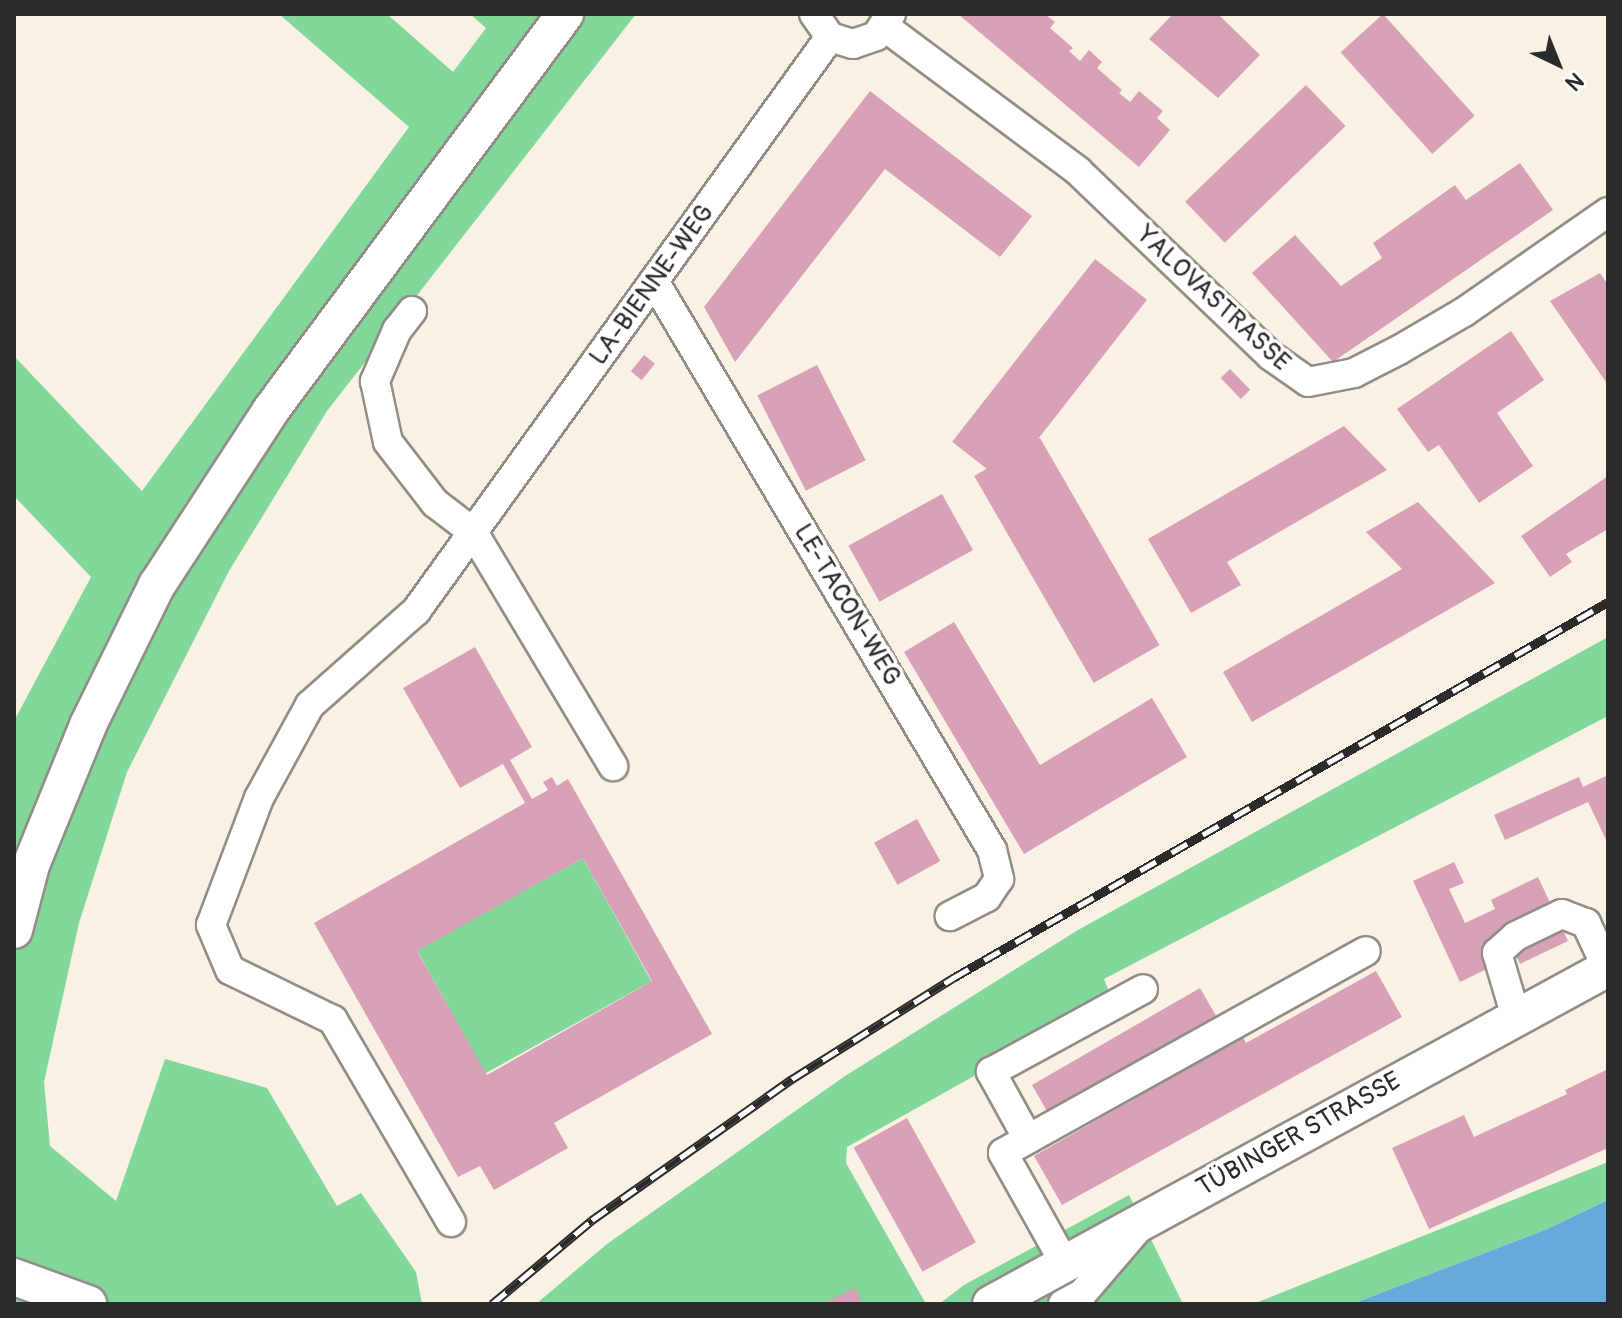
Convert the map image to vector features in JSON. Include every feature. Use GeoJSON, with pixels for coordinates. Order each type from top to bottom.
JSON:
{"type":"FeatureCollection","features":[{"type":"Feature","properties":{"kind":"main road"},"geometry":{"type":"LineString","coordinates":[[14,930],[23,864],[157,585],[271,410],[565,14]]}},
{"type":"Feature","properties":{"kind":"main road","name":"TÜBINGER STRASSE"},"geometry":{"type":"LineString","coordinates":[[991,1304],[1608,968]]}},
{"type":"Feature","properties":{"kind":"main road"},"geometry":{"type":"LineString","coordinates":[[14,1277],[88,1304]]}},
{"type":"Feature","properties":{"kind":"street"},"geometry":{"type":"LineString","coordinates":[[814,14],[830,37],[853,44],[888,20]]}},
{"type":"Feature","properties":{"kind":"street","name":"YALOVASTRASSE"},"geometry":{"type":"LineString","coordinates":[[888,20],[1078,171],[1271,356],[1308,382],[1354,373],[1399,350],[1464,312],[1608,212]]}},
{"type":"Feature","properties":{"kind":"street","name":"LA-BIENNE-WEG"},"geometry":{"type":"LineString","coordinates":[[451,1222],[333,1020],[230,970],[211,925],[259,798],[310,705],[416,611],[830,37]]}},
{"type":"Feature","properties":{"kind":"street","name":"LE-TACON-WEG"},"geometry":{"type":"LineString","coordinates":[[654,281],[992,850],[999,879],[987,897],[950,916]]}},
{"type":"Feature","properties":{"kind":"street"},"geometry":{"type":"LineString","coordinates":[[412,311],[397,330],[375,381],[388,442],[435,503],[473,532],[613,766]]}},
{"type":"Feature","properties":{"kind":"street"},"geometry":{"type":"LineString","coordinates":[[1516,1017],[1497,953],[1516,936],[1562,914],[1586,923],[1608,968]]}},
{"type":"Feature","properties":{"kind":"street"},"geometry":{"type":"LineString","coordinates":[[1065,1264],[1003,1153],[1366,951]]}},
{"type":"Feature","properties":{"kind":"street"},"geometry":{"type":"LineString","coordinates":[[1028,1139],[991,1072],[1143,989]]}},
{"type":"Feature","properties":{"kind":"street"},"geometry":{"type":"LineString","coordinates":[[1063,1304],[1082,1294],[1147,1218]]}},
{"type":"Feature","properties":{"kind":"green space"},"geometry":{"type":"Polygon","coordinates":[[[279,14],[387,14],[453,72],[486,28],[470,14],[636,14],[327,411],[229,571],[127,772],[79,923],[44,1082],[50,1146],[116,1201],[165,1059],[267,1088],[337,1206],[361,1193],[416,1272],[422,1304],[14,1304],[14,721],[91,577],[14,496],[14,356],[142,491],[409,127],[279,14]]]}},
{"type":"Feature","properties":{"kind":"green space"},"geometry":{"type":"Polygon","coordinates":[[[1608,637],[1608,716],[1104,979],[1112,999],[847,1147],[846,1163],[926,1304],[536,1304],[607,1244],[845,1076],[1078,930],[1608,637]]]}},
{"type":"Feature","properties":{"kind":"green space"},"geometry":{"type":"Polygon","coordinates":[[[583,858],[651,981],[485,1073],[417,950],[583,858]]]}},
{"type":"Feature","properties":{"kind":"green space"},"geometry":{"type":"Polygon","coordinates":[[[1608,1162],[1608,1200],[1545,1230],[1352,1304],[1253,1304],[1608,1162]]]}},
{"type":"Feature","properties":{"kind":"green space"},"geometry":{"type":"Polygon","coordinates":[[[1129,1195],[1183,1304],[939,1304],[964,1285],[1129,1195]]]}},
{"type":"Feature","properties":{"kind":"water"},"geometry":{"type":"Polygon","coordinates":[[[1608,1200],[1608,1304],[1352,1304],[1545,1230],[1608,1200]]]}},
{"type":"Feature","properties":{"kind":"building"},"geometry":{"type":"Polygon","coordinates":[[[958,14],[1045,14],[1055,22],[1050,28],[1073,48],[1069,51],[1080,61],[1089,50],[1102,62],[1097,68],[1122,90],[1119,93],[1130,102],[1139,91],[1163,111],[1157,118],[1170,130],[1139,167],[958,14]]]}},
{"type":"Feature","properties":{"kind":"building"},"geometry":{"type":"Polygon","coordinates":[[[1173,14],[1218,14],[1260,55],[1218,98],[1149,39],[1173,14]]]}},
{"type":"Feature","properties":{"kind":"building"},"geometry":{"type":"Polygon","coordinates":[[[1383,14],[1475,116],[1432,154],[1341,52],[1383,14]]]}},
{"type":"Feature","properties":{"kind":"building"},"geometry":{"type":"Polygon","coordinates":[[[1306,85],[1346,126],[1225,243],[1185,202],[1306,85]]]}},
{"type":"Feature","properties":{"kind":"building"},"geometry":{"type":"Polygon","coordinates":[[[870,91],[1032,216],[1000,257],[885,169],[735,362],[704,307],[870,91]]]}},
{"type":"Feature","properties":{"kind":"building"},"geometry":{"type":"Polygon","coordinates":[[[1520,163],[1553,210],[1333,362],[1252,273],[1295,235],[1341,286],[1382,258],[1373,243],[1455,185],[1466,200],[1520,163]]]}},
{"type":"Feature","properties":{"kind":"building"},"geometry":{"type":"Polygon","coordinates":[[[1095,259],[1147,300],[1004,482],[952,442],[1095,259]]]}},
{"type":"Feature","properties":{"kind":"building"},"geometry":{"type":"Polygon","coordinates":[[[1600,273],[1608,285],[1608,385],[1550,301],[1600,273]]]}},
{"type":"Feature","properties":{"kind":"building"},"geometry":{"type":"Polygon","coordinates":[[[1511,331],[1544,380],[1497,413],[1533,466],[1479,503],[1439,445],[1428,452],[1397,409],[1511,331]]]}},
{"type":"Feature","properties":{"kind":"building"},"geometry":{"type":"Polygon","coordinates":[[[644,355],[655,364],[642,380],[631,371],[644,355]]]}},
{"type":"Feature","properties":{"kind":"building"},"geometry":{"type":"Polygon","coordinates":[[[817,365],[866,460],[806,491],[757,395],[817,365]]]}},
{"type":"Feature","properties":{"kind":"building"},"geometry":{"type":"Polygon","coordinates":[[[1230,369],[1250,390],[1241,399],[1221,378],[1230,369]]]}},
{"type":"Feature","properties":{"kind":"building"},"geometry":{"type":"Polygon","coordinates":[[[1344,426],[1387,470],[1227,562],[1241,585],[1191,613],[1148,539],[1344,426]]]}},
{"type":"Feature","properties":{"kind":"building"},"geometry":{"type":"Polygon","coordinates":[[[1040,438],[1160,645],[1094,683],[974,476],[1040,438]]]}},
{"type":"Feature","properties":{"kind":"building"},"geometry":{"type":"Polygon","coordinates":[[[1608,476],[1608,529],[1566,554],[1572,562],[1550,577],[1521,536],[1608,476]]]}},
{"type":"Feature","properties":{"kind":"building"},"geometry":{"type":"Polygon","coordinates":[[[942,494],[973,550],[879,602],[848,546],[942,494]]]}},
{"type":"Feature","properties":{"kind":"building"},"geometry":{"type":"Polygon","coordinates":[[[1418,502],[1495,583],[1252,722],[1223,672],[1402,569],[1366,532],[1418,502]]]}},
{"type":"Feature","properties":{"kind":"building"},"geometry":{"type":"Polygon","coordinates":[[[954,622],[1040,765],[1152,698],[1187,757],[1024,854],[904,652],[954,622]]]}},
{"type":"Feature","properties":{"kind":"building"},"geometry":{"type":"Polygon","coordinates":[[[475,647],[532,747],[510,760],[532,799],[548,790],[543,782],[552,777],[557,786],[568,779],[712,1034],[554,1123],[568,1148],[494,1190],[480,1166],[458,1177],[314,923],[525,803],[503,764],[460,788],[403,688],[475,647]],[[583,858],[417,951],[487,1075],[652,981],[583,858]]]}},
{"type":"Feature","properties":{"kind":"building"},"geometry":{"type":"Polygon","coordinates":[[[1608,775],[1608,844],[1588,802],[1505,840],[1494,815],[1579,777],[1583,787],[1608,775]]]}},
{"type":"Feature","properties":{"kind":"building"},"geometry":{"type":"Polygon","coordinates":[[[917,819],[940,861],[897,885],[874,843],[917,819]]]}},
{"type":"Feature","properties":{"kind":"building"},"geometry":{"type":"Polygon","coordinates":[[[1454,862],[1464,883],[1449,889],[1465,923],[1495,909],[1491,900],[1538,877],[1568,941],[1520,964],[1516,955],[1460,982],[1413,881],[1454,862]]]}},
{"type":"Feature","properties":{"kind":"building"},"geometry":{"type":"Polygon","coordinates":[[[1376,971],[1402,1017],[1062,1205],[1034,1156],[1243,1037],[1246,1043],[1376,971]]]}},
{"type":"Feature","properties":{"kind":"building"},"geometry":{"type":"Polygon","coordinates":[[[1200,988],[1219,1021],[1051,1118],[1032,1085],[1200,988]]]}},
{"type":"Feature","properties":{"kind":"building"},"geometry":{"type":"Polygon","coordinates":[[[1608,1069],[1608,1148],[1429,1229],[1392,1148],[1464,1115],[1474,1137],[1567,1094],[1565,1090],[1608,1069]]]}},
{"type":"Feature","properties":{"kind":"building"},"geometry":{"type":"Polygon","coordinates":[[[907,1118],[976,1242],[922,1272],[854,1148],[907,1118]]]}},
{"type":"Feature","properties":{"kind":"building"},"geometry":{"type":"Polygon","coordinates":[[[855,1288],[863,1304],[822,1304],[855,1288]]]}},
{"type":"Feature","properties":{"kind":"railway"},"geometry":{"type":"LineString","coordinates":[[492,1304],[592,1220],[792,1079],[953,978],[1608,602]]}}]}
